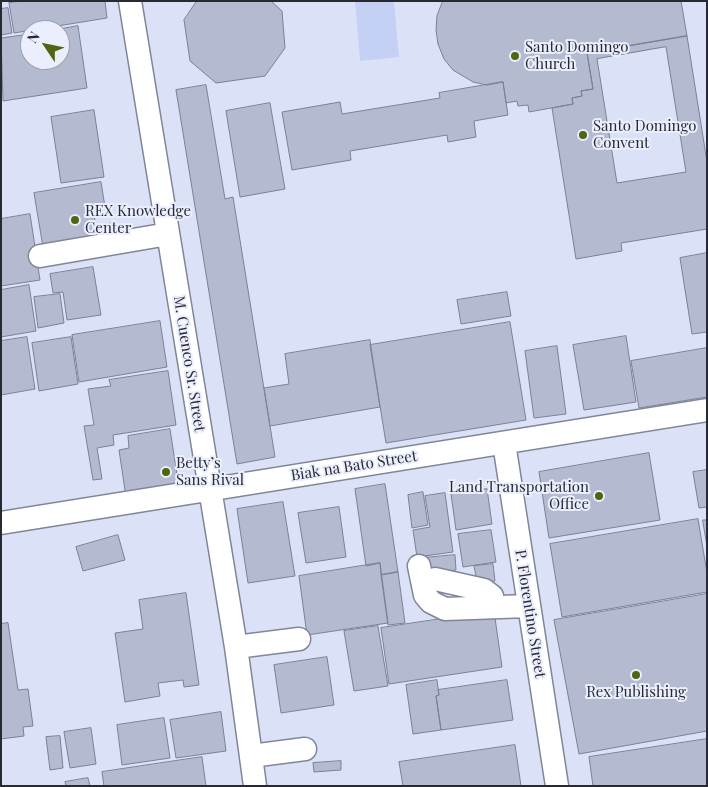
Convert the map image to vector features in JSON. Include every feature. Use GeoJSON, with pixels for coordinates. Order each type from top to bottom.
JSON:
{"type":"FeatureCollection","features":[{"type":"Feature","properties":{"kind":"street","name":"M. Cuenco Sr. Street"},"geometry":{"type":"LineString","coordinates":[[130,1],[236,647],[255,786]]}},
{"type":"Feature","properties":{"kind":"street"},"geometry":{"type":"LineString","coordinates":[[40,256],[168,234]]}},
{"type":"Feature","properties":{"kind":"street","name":"Biak na Bato Street"},"geometry":{"type":"LineString","coordinates":[[1,523],[707,410]]}},
{"type":"Feature","properties":{"kind":"street","name":"P. Florentino Street"},"geometry":{"type":"LineString","coordinates":[[504,442],[557,786]]}},
{"type":"Feature","properties":{"kind":"street"},"geometry":{"type":"LineString","coordinates":[[427,572],[425,596],[436,605],[445,609],[528,606]]}},
{"type":"Feature","properties":{"kind":"street"},"geometry":{"type":"LineString","coordinates":[[236,647],[299,639]]}},
{"type":"Feature","properties":{"kind":"street"},"geometry":{"type":"LineString","coordinates":[[251,756],[305,749]]}},
{"type":"Feature","properties":{"kind":"shaded area"},"geometry":{"type":"Polygon","coordinates":[[[355,1],[394,1],[399,57],[360,61],[355,1]]]}},
{"type":"Feature","properties":{"kind":"building"},"geometry":{"type":"Polygon","coordinates":[[[21,1],[105,1],[107,18],[70,24],[70,20],[20,20],[20,32],[14,33],[9,3],[21,1]]]}},
{"type":"Feature","properties":{"kind":"building"},"geometry":{"type":"Polygon","coordinates":[[[197,1],[271,1],[282,11],[285,48],[265,76],[216,83],[190,61],[184,20],[197,1]]]}},
{"type":"Feature","properties":{"kind":"building","name":"Santo Domingo Church"},"geometry":{"type":"Polygon","coordinates":[[[443,1],[681,1],[687,36],[587,53],[593,89],[581,91],[582,96],[572,98],[573,104],[529,112],[528,105],[518,106],[517,101],[506,103],[503,82],[487,85],[473,82],[453,70],[444,59],[438,44],[436,30],[437,16],[443,1]]]}},
{"type":"Feature","properties":{"kind":"building"},"geometry":{"type":"Polygon","coordinates":[[[8,8],[12,33],[1,35],[1,9],[8,8]]]}},
{"type":"Feature","properties":{"kind":"building"},"geometry":{"type":"Polygon","coordinates":[[[78,26],[87,88],[3,101],[1,38],[20,35],[20,70],[70,70],[70,27],[78,26]]]}},
{"type":"Feature","properties":{"kind":"building","name":"Santo Domingo Convent"},"geometry":{"type":"Polygon","coordinates":[[[687,36],[707,162],[707,229],[621,243],[622,251],[576,259],[552,108],[573,104],[572,98],[582,96],[581,91],[593,89],[587,53],[687,36]],[[666,47],[597,59],[617,183],[686,172],[666,47]]]}},
{"type":"Feature","properties":{"kind":"building"},"geometry":{"type":"Polygon","coordinates":[[[503,82],[508,115],[474,121],[476,137],[448,142],[447,135],[350,151],[351,160],[292,170],[282,112],[340,102],[342,114],[440,98],[439,93],[503,82]]]}},
{"type":"Feature","properties":{"kind":"building"},"geometry":{"type":"Polygon","coordinates":[[[206,85],[225,199],[233,197],[275,457],[237,464],[176,90],[206,85]]]}},
{"type":"Feature","properties":{"kind":"building"},"geometry":{"type":"Polygon","coordinates":[[[270,103],[285,189],[240,197],[226,111],[270,103]]]}},
{"type":"Feature","properties":{"kind":"building"},"geometry":{"type":"Polygon","coordinates":[[[94,110],[104,177],[61,183],[51,117],[94,110]]]}},
{"type":"Feature","properties":{"kind":"building"},"geometry":{"type":"Polygon","coordinates":[[[101,182],[105,207],[93,209],[96,226],[111,223],[112,240],[44,253],[34,193],[101,182]]]}},
{"type":"Feature","properties":{"kind":"building"},"geometry":{"type":"Polygon","coordinates":[[[30,214],[40,280],[1,286],[1,219],[30,214]]]}},
{"type":"Feature","properties":{"kind":"building"},"geometry":{"type":"Polygon","coordinates":[[[707,253],[707,332],[692,334],[680,258],[707,253]]]}},
{"type":"Feature","properties":{"kind":"building"},"geometry":{"type":"Polygon","coordinates":[[[93,267],[101,315],[67,320],[63,292],[53,293],[50,274],[93,267]]]}},
{"type":"Feature","properties":{"kind":"building"},"geometry":{"type":"Polygon","coordinates":[[[29,285],[36,331],[1,337],[1,290],[29,285]]]}},
{"type":"Feature","properties":{"kind":"building"},"geometry":{"type":"Polygon","coordinates":[[[507,292],[511,316],[461,324],[457,300],[507,292]]]}},
{"type":"Feature","properties":{"kind":"building"},"geometry":{"type":"Polygon","coordinates":[[[60,294],[64,323],[38,328],[34,297],[60,294]]]}},
{"type":"Feature","properties":{"kind":"building"},"geometry":{"type":"Polygon","coordinates":[[[160,321],[167,367],[79,382],[72,335],[160,321]]]}},
{"type":"Feature","properties":{"kind":"building"},"geometry":{"type":"Polygon","coordinates":[[[510,322],[526,420],[386,443],[370,345],[510,322]]]}},
{"type":"Feature","properties":{"kind":"building"},"geometry":{"type":"Polygon","coordinates":[[[626,336],[636,402],[584,410],[573,345],[626,336]]]}},
{"type":"Feature","properties":{"kind":"building"},"geometry":{"type":"Polygon","coordinates":[[[27,337],[35,389],[1,395],[1,341],[27,337]]]}},
{"type":"Feature","properties":{"kind":"building"},"geometry":{"type":"Polygon","coordinates":[[[71,337],[78,384],[39,391],[32,343],[71,337]]]}},
{"type":"Feature","properties":{"kind":"building"},"geometry":{"type":"Polygon","coordinates":[[[370,340],[380,407],[270,426],[264,388],[289,384],[285,354],[370,340]]]}},
{"type":"Feature","properties":{"kind":"building"},"geometry":{"type":"Polygon","coordinates":[[[557,346],[566,414],[534,418],[525,351],[557,346]]]}},
{"type":"Feature","properties":{"kind":"building"},"geometry":{"type":"Polygon","coordinates":[[[707,348],[707,397],[639,408],[631,361],[707,348]]]}},
{"type":"Feature","properties":{"kind":"building"},"geometry":{"type":"Polygon","coordinates":[[[168,371],[176,425],[113,435],[114,445],[97,448],[102,479],[93,480],[84,426],[94,425],[88,389],[111,386],[109,380],[168,371]]]}},
{"type":"Feature","properties":{"kind":"building"},"geometry":{"type":"Polygon","coordinates":[[[170,429],[179,488],[126,497],[119,450],[129,448],[128,436],[170,429]]]}},
{"type":"Feature","properties":{"kind":"building","name":"Land Transportation Office"},"geometry":{"type":"Polygon","coordinates":[[[649,453],[660,520],[549,538],[539,472],[649,453]]]}},
{"type":"Feature","properties":{"kind":"building"},"geometry":{"type":"Polygon","coordinates":[[[707,470],[707,507],[699,508],[693,472],[707,470]]]}},
{"type":"Feature","properties":{"kind":"building"},"geometry":{"type":"Polygon","coordinates":[[[385,484],[398,572],[381,575],[380,563],[366,566],[355,489],[385,484]]]}},
{"type":"Feature","properties":{"kind":"building"},"geometry":{"type":"Polygon","coordinates":[[[487,489],[492,524],[456,530],[451,494],[487,489]]]}},
{"type":"Feature","properties":{"kind":"building"},"geometry":{"type":"Polygon","coordinates":[[[423,492],[428,525],[412,528],[408,495],[423,492]]]}},
{"type":"Feature","properties":{"kind":"building"},"geometry":{"type":"Polygon","coordinates":[[[445,493],[453,552],[417,557],[413,530],[430,527],[425,496],[445,493]]]}},
{"type":"Feature","properties":{"kind":"building"},"geometry":{"type":"Polygon","coordinates":[[[283,502],[295,576],[248,583],[237,509],[283,502]]]}},
{"type":"Feature","properties":{"kind":"building"},"geometry":{"type":"Polygon","coordinates":[[[339,507],[346,557],[306,563],[298,513],[339,507]]]}},
{"type":"Feature","properties":{"kind":"building"},"geometry":{"type":"Polygon","coordinates":[[[698,519],[707,573],[707,592],[562,617],[550,544],[698,519]]]}},
{"type":"Feature","properties":{"kind":"building"},"geometry":{"type":"Polygon","coordinates":[[[703,520],[707,520],[707,546],[703,520]]]}},
{"type":"Feature","properties":{"kind":"building"},"geometry":{"type":"Polygon","coordinates":[[[491,530],[496,562],[463,567],[458,534],[491,530]]]}},
{"type":"Feature","properties":{"kind":"building"},"geometry":{"type":"Polygon","coordinates":[[[118,535],[125,560],[83,571],[76,547],[118,535]]]}},
{"type":"Feature","properties":{"kind":"building"},"geometry":{"type":"Polygon","coordinates":[[[455,555],[456,570],[425,574],[423,558],[455,555]]]}},
{"type":"Feature","properties":{"kind":"building"},"geometry":{"type":"Polygon","coordinates":[[[380,563],[388,623],[307,635],[299,576],[380,563]]]}},
{"type":"Feature","properties":{"kind":"building"},"geometry":{"type":"Polygon","coordinates":[[[493,564],[495,581],[477,582],[474,566],[493,564]]]}},
{"type":"Feature","properties":{"kind":"building"},"geometry":{"type":"Polygon","coordinates":[[[398,572],[405,623],[388,625],[381,575],[398,572]]]}},
{"type":"Feature","properties":{"kind":"building"},"geometry":{"type":"Polygon","coordinates":[[[186,593],[199,685],[184,687],[183,680],[158,683],[160,696],[125,702],[115,633],[143,629],[139,600],[186,593]]]}},
{"type":"Feature","properties":{"kind":"building","name":"Rex Publishing"},"geometry":{"type":"Polygon","coordinates":[[[707,594],[707,731],[579,754],[554,620],[707,594]]]}},
{"type":"Feature","properties":{"kind":"building"},"geometry":{"type":"Polygon","coordinates":[[[494,611],[502,667],[389,684],[381,628],[494,611]]]}},
{"type":"Feature","properties":{"kind":"building"},"geometry":{"type":"Polygon","coordinates":[[[8,623],[18,690],[28,689],[33,726],[23,727],[24,736],[1,739],[1,624],[8,623]]]}},
{"type":"Feature","properties":{"kind":"building"},"geometry":{"type":"Polygon","coordinates":[[[378,626],[388,686],[354,691],[344,631],[378,626]]]}},
{"type":"Feature","properties":{"kind":"building"},"geometry":{"type":"Polygon","coordinates":[[[327,657],[334,705],[281,713],[274,665],[327,657]]]}},
{"type":"Feature","properties":{"kind":"building"},"geometry":{"type":"Polygon","coordinates":[[[437,680],[439,695],[436,696],[441,730],[413,734],[406,685],[437,680]]]}},
{"type":"Feature","properties":{"kind":"building"},"geometry":{"type":"Polygon","coordinates":[[[507,680],[513,720],[441,730],[436,696],[439,695],[438,690],[507,680]]]}},
{"type":"Feature","properties":{"kind":"building"},"geometry":{"type":"Polygon","coordinates":[[[221,712],[226,751],[176,758],[170,720],[221,712]]]}},
{"type":"Feature","properties":{"kind":"building"},"geometry":{"type":"Polygon","coordinates":[[[164,718],[170,758],[122,765],[117,725],[164,718]]]}},
{"type":"Feature","properties":{"kind":"building"},"geometry":{"type":"Polygon","coordinates":[[[91,728],[96,764],[70,768],[64,732],[91,728]]]}},
{"type":"Feature","properties":{"kind":"building"},"geometry":{"type":"Polygon","coordinates":[[[60,736],[63,768],[50,770],[46,737],[60,736]]]}},
{"type":"Feature","properties":{"kind":"building"},"geometry":{"type":"Polygon","coordinates":[[[707,739],[707,786],[593,786],[589,757],[707,739]]]}},
{"type":"Feature","properties":{"kind":"building"},"geometry":{"type":"Polygon","coordinates":[[[515,745],[521,786],[403,786],[399,762],[515,745]]]}},
{"type":"Feature","properties":{"kind":"building"},"geometry":{"type":"Polygon","coordinates":[[[202,757],[206,786],[104,786],[102,772],[202,757]]]}},
{"type":"Feature","properties":{"kind":"building"},"geometry":{"type":"Polygon","coordinates":[[[341,761],[341,770],[314,772],[313,763],[341,761]]]}},
{"type":"Feature","properties":{"kind":"building"},"geometry":{"type":"Polygon","coordinates":[[[88,778],[90,786],[66,786],[65,782],[88,778]]]}},
{"type":"Feature","properties":{"kind":"place","name":"Santo Domingo Church"},"geometry":{"type":"Point","coordinates":[515,56]}},
{"type":"Feature","properties":{"kind":"place","name":"Santo Domingo Convent"},"geometry":{"type":"Point","coordinates":[583,135]}},
{"type":"Feature","properties":{"kind":"place","name":"REX Knowledge Center"},"geometry":{"type":"Point","coordinates":[75,220]}},
{"type":"Feature","properties":{"kind":"place","name":"Betty’s Sans Rival"},"geometry":{"type":"Point","coordinates":[166,472]}},
{"type":"Feature","properties":{"kind":"place","name":"Land Transportation Office"},"geometry":{"type":"Point","coordinates":[599,496]}},
{"type":"Feature","properties":{"kind":"place","name":"Rex Publishing"},"geometry":{"type":"Point","coordinates":[636,675]}}]}
